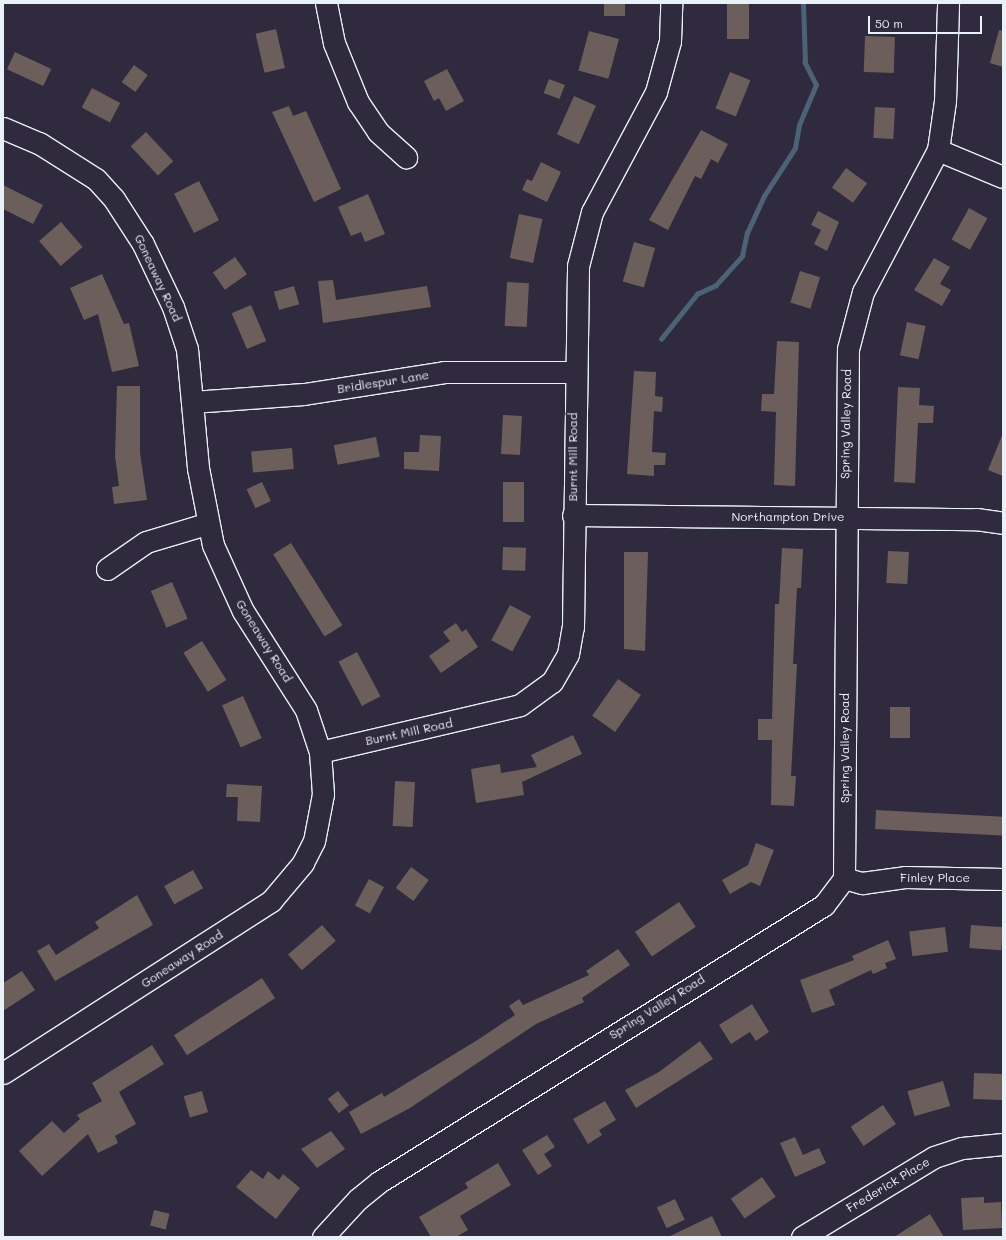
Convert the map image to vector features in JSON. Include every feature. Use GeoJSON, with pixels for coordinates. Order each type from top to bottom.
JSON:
{"type":"FeatureCollection","features":[{"type":"Feature","properties":{"kind":"street"},"geometry":{"type":"LineString","coordinates":[[326,3],[334,43],[358,102],[378,132],[406,157]]}},
{"type":"Feature","properties":{"kind":"street","name":"Burnt Mill Road"},"geometry":{"type":"LineString","coordinates":[[320,752],[504,711],[532,699],[547,686],[560,671],[570,645],[573,515],[574,309],[582,241],[608,179],[656,92],[670,41],[672,3]]}},
{"type":"Feature","properties":{"kind":"street","name":"Spring Valley Road"},"geometry":{"type":"LineString","coordinates":[[323,1237],[358,1199],[379,1182],[824,905],[844,878],[846,379],[855,318],[876,264],[922,187],[938,150],[944,121],[948,3]]}},
{"type":"Feature","properties":{"kind":"street","name":"Goneaway Road"},"geometry":{"type":"LineString","coordinates":[[3,128],[77,165],[100,184],[130,222],[179,321],[187,349],[206,524],[226,578],[306,710],[320,752],[323,794],[314,841],[290,882],[271,901],[3,1073]]}},
{"type":"Feature","properties":{"kind":"street"},"geometry":{"type":"LineString","coordinates":[[938,150],[1003,177]]}},
{"type":"Feature","properties":{"kind":"street","name":"Bridlespur Lane"},"geometry":{"type":"LineString","coordinates":[[192,402],[304,394],[444,372],[574,372]]}},
{"type":"Feature","properties":{"kind":"street","name":"Northampton Drive"},"geometry":{"type":"LineString","coordinates":[[573,515],[976,519],[1003,523]]}},
{"type":"Feature","properties":{"kind":"street"},"geometry":{"type":"LineString","coordinates":[[107,569],[146,542],[206,524]]}},
{"type":"Feature","properties":{"kind":"street","name":"Finley Place"},"geometry":{"type":"LineString","coordinates":[[844,878],[862,883],[905,877],[1003,879]]}},
{"type":"Feature","properties":{"kind":"street","name":"Frederick Place"},"geometry":{"type":"LineString","coordinates":[[802,1237],[934,1157],[962,1148],[1003,1144]]}},
{"type":"Feature","properties":{"kind":"building"},"geometry":{"type":"Polygon","coordinates":[[[604,3],[625,3],[625,16],[604,16],[604,3]]]}},
{"type":"Feature","properties":{"kind":"building"},"geometry":{"type":"Polygon","coordinates":[[[727,3],[749,3],[749,39],[727,39],[727,3]]]}},
{"type":"Feature","properties":{"kind":"building"},"geometry":{"type":"Polygon","coordinates":[[[276,29],[285,68],[265,73],[256,34],[276,29]]]}},
{"type":"Feature","properties":{"kind":"building"},"geometry":{"type":"Polygon","coordinates":[[[999,30],[1003,31],[1003,67],[990,63],[999,30]]]}},
{"type":"Feature","properties":{"kind":"building"},"geometry":{"type":"Polygon","coordinates":[[[589,31],[619,39],[608,79],[578,71],[589,31]]]}},
{"type":"Feature","properties":{"kind":"building"},"geometry":{"type":"Polygon","coordinates":[[[865,36],[895,37],[894,73],[864,72],[865,36]]]}},
{"type":"Feature","properties":{"kind":"building"},"geometry":{"type":"Polygon","coordinates":[[[15,52],[51,69],[43,86],[7,69],[15,52]]]}},
{"type":"Feature","properties":{"kind":"building"},"geometry":{"type":"Polygon","coordinates":[[[134,65],[148,75],[135,92],[122,82],[134,65]]]}},
{"type":"Feature","properties":{"kind":"building"},"geometry":{"type":"Polygon","coordinates":[[[447,69],[464,101],[446,111],[439,98],[434,101],[424,81],[447,69]]]}},
{"type":"Feature","properties":{"kind":"building"},"geometry":{"type":"Polygon","coordinates":[[[730,72],[750,80],[736,116],[715,108],[730,72]]]}},
{"type":"Feature","properties":{"kind":"building"},"geometry":{"type":"Polygon","coordinates":[[[549,79],[565,85],[559,99],[544,93],[549,79]]]}},
{"type":"Feature","properties":{"kind":"building"},"geometry":{"type":"Polygon","coordinates":[[[92,88],[120,103],[110,122],[82,107],[92,88]]]}},
{"type":"Feature","properties":{"kind":"building"},"geometry":{"type":"Polygon","coordinates":[[[574,96],[596,106],[579,144],[557,134],[574,96]]]}},
{"type":"Feature","properties":{"kind":"building"},"geometry":{"type":"Polygon","coordinates":[[[289,106],[293,116],[306,111],[341,189],[314,202],[272,112],[289,106]]]}},
{"type":"Feature","properties":{"kind":"building"},"geometry":{"type":"Polygon","coordinates":[[[875,107],[895,108],[893,139],[873,138],[875,107]]]}},
{"type":"Feature","properties":{"kind":"building"},"geometry":{"type":"Polygon","coordinates":[[[701,130],[728,144],[718,163],[711,159],[701,179],[695,176],[668,230],[649,220],[701,130]]]}},
{"type":"Feature","properties":{"kind":"building"},"geometry":{"type":"Polygon","coordinates":[[[146,132],[173,161],[158,176],[131,146],[146,132]]]}},
{"type":"Feature","properties":{"kind":"building"},"geometry":{"type":"Polygon","coordinates":[[[541,162],[561,172],[547,202],[522,190],[527,179],[532,181],[541,162]]]}},
{"type":"Feature","properties":{"kind":"building"},"geometry":{"type":"Polygon","coordinates":[[[846,168],[867,183],[853,203],[832,187],[846,168]]]}},
{"type":"Feature","properties":{"kind":"building"},"geometry":{"type":"Polygon","coordinates":[[[199,181],[219,220],[194,233],[174,194],[199,181]]]}},
{"type":"Feature","properties":{"kind":"building"},"geometry":{"type":"Polygon","coordinates":[[[3,185],[43,205],[33,224],[3,209],[3,185]]]}},
{"type":"Feature","properties":{"kind":"building"},"geometry":{"type":"Polygon","coordinates":[[[368,194],[385,234],[365,242],[361,232],[351,236],[338,207],[368,194]]]}},
{"type":"Feature","properties":{"kind":"building"},"geometry":{"type":"Polygon","coordinates":[[[969,208],[987,218],[970,250],[952,239],[969,208]]]}},
{"type":"Feature","properties":{"kind":"building"},"geometry":{"type":"Polygon","coordinates":[[[818,211],[839,222],[827,251],[814,244],[821,230],[811,225],[818,211]]]}},
{"type":"Feature","properties":{"kind":"building"},"geometry":{"type":"Polygon","coordinates":[[[519,214],[542,219],[533,263],[510,258],[519,214]]]}},
{"type":"Feature","properties":{"kind":"building"},"geometry":{"type":"Polygon","coordinates":[[[61,222],[83,247],[61,266],[39,241],[61,222]]]}},
{"type":"Feature","properties":{"kind":"building"},"geometry":{"type":"Polygon","coordinates":[[[634,242],[655,248],[644,287],[623,281],[634,242]]]}},
{"type":"Feature","properties":{"kind":"building"},"geometry":{"type":"Polygon","coordinates":[[[235,257],[247,274],[225,290],[213,272],[235,257]]]}},
{"type":"Feature","properties":{"kind":"building"},"geometry":{"type":"Polygon","coordinates":[[[934,258],[950,267],[940,284],[951,290],[942,306],[914,290],[934,258]]]}},
{"type":"Feature","properties":{"kind":"building"},"geometry":{"type":"Polygon","coordinates":[[[800,271],[820,277],[810,309],[790,303],[800,271]]]}},
{"type":"Feature","properties":{"kind":"building"},"geometry":{"type":"Polygon","coordinates":[[[102,274],[124,324],[129,323],[139,366],[112,372],[98,314],[84,320],[70,288],[102,274]]]}},
{"type":"Feature","properties":{"kind":"building"},"geometry":{"type":"Polygon","coordinates":[[[333,280],[336,300],[427,286],[431,307],[323,323],[318,281],[333,280]]]}},
{"type":"Feature","properties":{"kind":"building"},"geometry":{"type":"Polygon","coordinates":[[[507,282],[529,283],[527,327],[505,326],[507,282]]]}},
{"type":"Feature","properties":{"kind":"building"},"geometry":{"type":"Polygon","coordinates":[[[294,286],[299,304],[279,310],[274,292],[294,286]]]}},
{"type":"Feature","properties":{"kind":"building"},"geometry":{"type":"Polygon","coordinates":[[[251,305],[266,341],[247,349],[232,313],[251,305]]]}},
{"type":"Feature","properties":{"kind":"building"},"geometry":{"type":"Polygon","coordinates":[[[907,322],[926,326],[919,359],[900,355],[907,322]]]}},
{"type":"Feature","properties":{"kind":"building"},"geometry":{"type":"Polygon","coordinates":[[[777,341],[799,342],[795,486],[774,485],[776,412],[761,411],[762,394],[774,394],[777,341]]]}},
{"type":"Feature","properties":{"kind":"building"},"geometry":{"type":"Polygon","coordinates":[[[634,371],[656,372],[655,396],[663,397],[662,412],[654,411],[652,452],[666,453],[665,465],[654,465],[654,476],[627,474],[634,371]]]}},
{"type":"Feature","properties":{"kind":"building"},"geometry":{"type":"Polygon","coordinates":[[[117,386],[140,386],[140,453],[147,500],[114,504],[112,487],[119,486],[115,456],[117,386]]]}},
{"type":"Feature","properties":{"kind":"building"},"geometry":{"type":"Polygon","coordinates":[[[898,387],[920,388],[919,405],[934,406],[933,423],[918,423],[915,483],[894,482],[898,387]]]}},
{"type":"Feature","properties":{"kind":"building"},"geometry":{"type":"Polygon","coordinates":[[[503,415],[522,416],[520,455],[501,454],[503,415]]]}},
{"type":"Feature","properties":{"kind":"building"},"geometry":{"type":"Polygon","coordinates":[[[1003,433],[1003,476],[988,470],[1003,433]]]}},
{"type":"Feature","properties":{"kind":"building"},"geometry":{"type":"Polygon","coordinates":[[[420,435],[441,436],[439,471],[404,469],[404,452],[419,452],[420,435]]]}},
{"type":"Feature","properties":{"kind":"building"},"geometry":{"type":"Polygon","coordinates":[[[376,437],[380,457],[338,465],[334,445],[376,437]]]}},
{"type":"Feature","properties":{"kind":"building"},"geometry":{"type":"Polygon","coordinates":[[[292,448],[294,469],[253,472],[251,452],[292,448]]]}},
{"type":"Feature","properties":{"kind":"building"},"geometry":{"type":"Polygon","coordinates":[[[262,482],[271,501],[255,508],[247,489],[262,482]]]}},
{"type":"Feature","properties":{"kind":"building"},"geometry":{"type":"Polygon","coordinates":[[[503,482],[524,482],[524,522],[503,522],[503,482]]]}},
{"type":"Feature","properties":{"kind":"building"},"geometry":{"type":"Polygon","coordinates":[[[291,543],[342,625],[325,636],[273,554],[291,543]]]}},
{"type":"Feature","properties":{"kind":"building"},"geometry":{"type":"Polygon","coordinates":[[[503,547],[526,548],[525,571],[502,570],[503,547]]]}},
{"type":"Feature","properties":{"kind":"building"},"geometry":{"type":"Polygon","coordinates":[[[782,548],[803,549],[801,588],[797,588],[793,664],[797,664],[791,776],[796,776],[794,806],[771,805],[772,740],[758,740],[758,719],[772,719],[775,604],[779,604],[782,548]]]}},
{"type":"Feature","properties":{"kind":"building"},"geometry":{"type":"Polygon","coordinates":[[[888,551],[909,552],[907,584],[886,583],[888,551]]]}},
{"type":"Feature","properties":{"kind":"building"},"geometry":{"type":"Polygon","coordinates":[[[624,552],[648,552],[645,651],[624,649],[624,552]]]}},
{"type":"Feature","properties":{"kind":"building"},"geometry":{"type":"Polygon","coordinates":[[[172,582],[188,619],[166,628],[151,591],[172,582]]]}},
{"type":"Feature","properties":{"kind":"building"},"geometry":{"type":"Polygon","coordinates":[[[510,605],[531,616],[512,652],[491,640],[510,605]]]}},
{"type":"Feature","properties":{"kind":"building"},"geometry":{"type":"Polygon","coordinates":[[[456,623],[462,632],[466,629],[478,647],[441,673],[429,656],[450,641],[443,632],[456,623]]]}},
{"type":"Feature","properties":{"kind":"building"},"geometry":{"type":"Polygon","coordinates":[[[202,641],[226,680],[208,692],[183,653],[202,641]]]}},
{"type":"Feature","properties":{"kind":"building"},"geometry":{"type":"Polygon","coordinates":[[[357,652],[380,696],[362,706],[338,662],[357,652]]]}},
{"type":"Feature","properties":{"kind":"building"},"geometry":{"type":"Polygon","coordinates":[[[618,679],[641,695],[615,732],[592,716],[618,679]]]}},
{"type":"Feature","properties":{"kind":"building"},"geometry":{"type":"Polygon","coordinates":[[[243,696],[262,738],[241,747],[222,705],[243,696]]]}},
{"type":"Feature","properties":{"kind":"building"},"geometry":{"type":"Polygon","coordinates":[[[890,707],[910,707],[910,738],[890,738],[890,707]]]}},
{"type":"Feature","properties":{"kind":"building"},"geometry":{"type":"Polygon","coordinates":[[[573,735],[582,754],[522,782],[524,795],[476,803],[471,769],[500,764],[501,773],[537,767],[531,755],[573,735]]]}},
{"type":"Feature","properties":{"kind":"building"},"geometry":{"type":"Polygon","coordinates":[[[395,781],[415,782],[413,827],[393,826],[395,781]]]}},
{"type":"Feature","properties":{"kind":"building"},"geometry":{"type":"Polygon","coordinates":[[[227,784],[262,786],[260,822],[237,821],[238,797],[226,797],[227,784]]]}},
{"type":"Feature","properties":{"kind":"building"},"geometry":{"type":"Polygon","coordinates":[[[876,810],[1003,817],[1002,836],[875,829],[876,810]]]}},
{"type":"Feature","properties":{"kind":"building"},"geometry":{"type":"Polygon","coordinates":[[[756,843],[774,850],[760,886],[751,882],[730,894],[722,880],[748,865],[756,843]]]}},
{"type":"Feature","properties":{"kind":"building"},"geometry":{"type":"Polygon","coordinates":[[[411,867],[429,880],[414,901],[396,888],[411,867]]]}},
{"type":"Feature","properties":{"kind":"building"},"geometry":{"type":"Polygon","coordinates":[[[193,870],[203,888],[174,904],[164,886],[193,870]]]}},
{"type":"Feature","properties":{"kind":"building"},"geometry":{"type":"Polygon","coordinates":[[[369,879],[384,887],[370,913],[355,905],[369,879]]]}},
{"type":"Feature","properties":{"kind":"building"},"geometry":{"type":"Polygon","coordinates":[[[137,895],[153,925],[55,981],[37,951],[49,944],[56,955],[99,928],[95,922],[137,895]]]}},
{"type":"Feature","properties":{"kind":"building"},"geometry":{"type":"Polygon","coordinates":[[[679,902],[696,927],[652,957],[635,932],[679,902]]]}},
{"type":"Feature","properties":{"kind":"building"},"geometry":{"type":"Polygon","coordinates":[[[322,925],[336,941],[302,970],[288,955],[322,925]]]}},
{"type":"Feature","properties":{"kind":"building"},"geometry":{"type":"Polygon","coordinates":[[[971,925],[1003,927],[1001,950],[969,948],[971,925]]]}},
{"type":"Feature","properties":{"kind":"building"},"geometry":{"type":"Polygon","coordinates":[[[945,927],[948,952],[912,956],[909,931],[945,927]]]}},
{"type":"Feature","properties":{"kind":"building"},"geometry":{"type":"Polygon","coordinates":[[[888,940],[896,959],[885,963],[887,968],[873,974],[871,970],[829,990],[835,1005],[812,1013],[800,980],[854,960],[852,956],[888,940]]]}},
{"type":"Feature","properties":{"kind":"building"},"geometry":{"type":"Polygon","coordinates":[[[618,949],[630,965],[582,998],[584,1002],[536,1024],[410,1108],[361,1134],[349,1112],[382,1093],[384,1097],[479,1039],[515,1015],[509,1006],[519,999],[523,1005],[589,975],[586,971],[618,949]]]}},
{"type":"Feature","properties":{"kind":"building"},"geometry":{"type":"Polygon","coordinates":[[[22,971],[35,990],[3,1011],[3,983],[22,971]]]}},
{"type":"Feature","properties":{"kind":"building"},"geometry":{"type":"Polygon","coordinates":[[[262,978],[275,998],[187,1055],[174,1035],[262,978]]]}},
{"type":"Feature","properties":{"kind":"building"},"geometry":{"type":"Polygon","coordinates":[[[752,1004],[769,1032],[756,1041],[750,1032],[731,1044],[719,1025],[752,1004]]]}},
{"type":"Feature","properties":{"kind":"building"},"geometry":{"type":"Polygon","coordinates":[[[700,1041],[713,1059],[636,1108],[625,1090],[659,1072],[700,1041]]]}},
{"type":"Feature","properties":{"kind":"building"},"geometry":{"type":"Polygon","coordinates":[[[152,1045],[164,1064],[119,1092],[136,1124],[115,1136],[118,1143],[98,1153],[88,1134],[42,1176],[19,1151],[52,1121],[64,1133],[80,1119],[77,1115],[102,1101],[92,1083],[152,1045]]]}},
{"type":"Feature","properties":{"kind":"building"},"geometry":{"type":"Polygon","coordinates":[[[974,1073],[1003,1074],[1002,1100],[973,1099],[974,1073]]]}},
{"type":"Feature","properties":{"kind":"building"},"geometry":{"type":"Polygon","coordinates":[[[943,1081],[950,1106],[915,1116],[907,1091],[943,1081]]]}},
{"type":"Feature","properties":{"kind":"building"},"geometry":{"type":"Polygon","coordinates":[[[202,1091],[208,1112],[190,1117],[184,1096],[202,1091]]]}},
{"type":"Feature","properties":{"kind":"building"},"geometry":{"type":"Polygon","coordinates":[[[338,1091],[349,1105],[339,1113],[328,1099],[338,1091]]]}},
{"type":"Feature","properties":{"kind":"building"},"geometry":{"type":"Polygon","coordinates":[[[605,1101],[616,1120],[599,1130],[602,1135],[588,1144],[573,1119],[605,1101]]]}},
{"type":"Feature","properties":{"kind":"building"},"geometry":{"type":"Polygon","coordinates":[[[883,1105],[896,1124],[864,1146],[851,1127],[883,1105]]]}},
{"type":"Feature","properties":{"kind":"building"},"geometry":{"type":"Polygon","coordinates":[[[331,1131],[345,1149],[317,1168],[301,1149],[331,1131]]]}},
{"type":"Feature","properties":{"kind":"building"},"geometry":{"type":"Polygon","coordinates":[[[547,1135],[555,1147],[544,1154],[552,1166],[538,1175],[522,1150],[547,1135]]]}},
{"type":"Feature","properties":{"kind":"building"},"geometry":{"type":"Polygon","coordinates":[[[795,1137],[803,1155],[819,1148],[826,1163],[795,1177],[780,1143],[795,1137]]]}},
{"type":"Feature","properties":{"kind":"building"},"geometry":{"type":"Polygon","coordinates":[[[498,1163],[511,1185],[460,1216],[468,1230],[456,1237],[431,1237],[419,1217],[468,1188],[465,1183],[498,1163]]]}},
{"type":"Feature","properties":{"kind":"building"},"geometry":{"type":"Polygon","coordinates":[[[251,1170],[263,1179],[268,1171],[279,1180],[283,1174],[300,1188],[276,1219],[236,1187],[251,1170]]]}},
{"type":"Feature","properties":{"kind":"building"},"geometry":{"type":"Polygon","coordinates":[[[762,1177],[776,1197],[745,1218],[731,1199],[762,1177]]]}},
{"type":"Feature","properties":{"kind":"building"},"geometry":{"type":"Polygon","coordinates":[[[984,1197],[984,1203],[1001,1202],[1002,1228],[963,1230],[961,1198],[984,1197]]]}},
{"type":"Feature","properties":{"kind":"building"},"geometry":{"type":"Polygon","coordinates":[[[675,1199],[685,1220],[667,1228],[657,1207],[675,1199]]]}},
{"type":"Feature","properties":{"kind":"building"},"geometry":{"type":"Polygon","coordinates":[[[154,1210],[170,1214],[166,1229],[150,1226],[154,1210]]]}},
{"type":"Feature","properties":{"kind":"building"},"geometry":{"type":"Polygon","coordinates":[[[930,1214],[944,1237],[894,1237],[930,1214]]]}},
{"type":"Feature","properties":{"kind":"building"},"geometry":{"type":"Polygon","coordinates":[[[712,1216],[722,1237],[668,1237],[712,1216]]]}},
{"type":"Feature","properties":{"kind":"waterway"},"geometry":{"type":"LineString","coordinates":[[661,339],[697,294],[716,285],[742,256],[747,233],[764,196],[795,148],[799,125],[816,85],[805,63],[803,3]]}}]}
